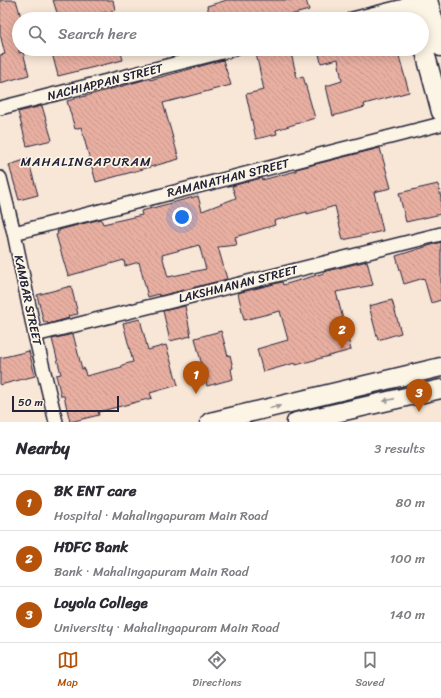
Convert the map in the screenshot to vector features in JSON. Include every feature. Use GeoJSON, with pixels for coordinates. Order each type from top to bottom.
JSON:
{"type":"FeatureCollection","features":[{"type":"Feature","properties":{"kind":"main road"},"geometry":{"type":"LineString","coordinates":[[429,18],[441,47]]}},
{"type":"Feature","properties":{"kind":"main road"},"geometry":{"type":"LineString","coordinates":[[426,56],[441,112]]}},
{"type":"Feature","properties":{"kind":"main road"},"geometry":{"type":"LineString","coordinates":[[210,422],[441,367]]}},
{"type":"Feature","properties":{"kind":"main road"},"geometry":{"type":"LineString","coordinates":[[296,422],[441,388]]}},
{"type":"Feature","properties":{"kind":"street"},"geometry":{"type":"LineString","coordinates":[[385,12],[423,4]]}},
{"type":"Feature","properties":{"kind":"street","name":"NACHIAPPAN STREET"},"geometry":{"type":"LineString","coordinates":[[0,108],[206,56]]}},
{"type":"Feature","properties":{"kind":"street","name":"RAMANATHAN STREET"},"geometry":{"type":"LineString","coordinates":[[14,233],[441,124]]}},
{"type":"Feature","properties":{"kind":"street","name":"KAMBAR STREET"},"geometry":{"type":"LineString","coordinates":[[0,178],[14,233],[35,335],[56,422]]}},
{"type":"Feature","properties":{"kind":"street","name":"LAKSHMANAN STREET"},"geometry":{"type":"LineString","coordinates":[[35,335],[441,234]]}},
{"type":"Feature","properties":{"kind":"building"},"geometry":{"type":"Polygon","coordinates":[[[0,0],[16,0],[20,12],[12,12],[12,56],[24,56],[29,75],[0,83],[0,55],[5,54],[0,34],[0,0]]]}},
{"type":"Feature","properties":{"kind":"building"},"geometry":{"type":"Polygon","coordinates":[[[53,0],[113,0],[115,10],[107,12],[57,12],[53,0]]]}},
{"type":"Feature","properties":{"kind":"building"},"geometry":{"type":"Polygon","coordinates":[[[227,0],[306,0],[309,10],[301,12],[209,12],[207,6],[227,0]]]}},
{"type":"Feature","properties":{"kind":"building"},"geometry":{"type":"Polygon","coordinates":[[[53,56],[122,56],[123,60],[58,76],[53,56]]]}},
{"type":"Feature","properties":{"kind":"building"},"geometry":{"type":"Polygon","coordinates":[[[257,56],[292,56],[297,78],[303,76],[315,118],[276,130],[277,134],[256,139],[246,94],[264,90],[257,56]]]}},
{"type":"Feature","properties":{"kind":"building"},"geometry":{"type":"Polygon","coordinates":[[[320,56],[399,56],[409,92],[364,104],[365,107],[333,116],[326,86],[342,81],[338,59],[321,63],[320,56]]]}},
{"type":"Feature","properties":{"kind":"building"},"geometry":{"type":"Polygon","coordinates":[[[223,60],[231,85],[163,103],[179,159],[96,182],[81,127],[75,129],[67,101],[223,60]]]}},
{"type":"Feature","properties":{"kind":"building"},"geometry":{"type":"Polygon","coordinates":[[[42,106],[52,140],[27,146],[18,112],[42,106]]]}},
{"type":"Feature","properties":{"kind":"building"},"geometry":{"type":"Polygon","coordinates":[[[380,148],[391,188],[374,192],[383,231],[343,240],[335,206],[274,221],[275,225],[235,237],[237,245],[218,247],[227,279],[160,296],[159,294],[148,297],[139,262],[125,266],[124,260],[68,276],[56,235],[58,234],[57,231],[60,231],[59,230],[101,219],[103,224],[142,215],[141,211],[198,196],[202,211],[236,198],[232,186],[296,171],[296,169],[380,148]],[[199,245],[162,255],[168,277],[206,269],[199,245]]]}},
{"type":"Feature","properties":{"kind":"building"},"geometry":{"type":"Polygon","coordinates":[[[28,159],[38,195],[19,200],[9,165],[28,159]]]}},
{"type":"Feature","properties":{"kind":"building"},"geometry":{"type":"Polygon","coordinates":[[[438,184],[441,198],[441,214],[406,222],[399,193],[438,184]]]}},
{"type":"Feature","properties":{"kind":"building"},"geometry":{"type":"Polygon","coordinates":[[[441,242],[441,300],[431,303],[424,278],[404,284],[396,256],[441,242]]]}},
{"type":"Feature","properties":{"kind":"building"},"geometry":{"type":"Polygon","coordinates":[[[367,261],[373,285],[336,292],[351,350],[296,365],[295,363],[263,372],[257,349],[288,340],[280,311],[244,320],[238,293],[282,282],[283,285],[324,273],[323,272],[367,261]]]}},
{"type":"Feature","properties":{"kind":"building"},"geometry":{"type":"Polygon","coordinates":[[[71,286],[78,314],[68,316],[69,318],[48,324],[47,322],[44,323],[37,295],[71,286]]]}},
{"type":"Feature","properties":{"kind":"building"},"geometry":{"type":"Polygon","coordinates":[[[392,300],[401,333],[378,340],[369,306],[392,300]]]}},
{"type":"Feature","properties":{"kind":"building"},"geometry":{"type":"Polygon","coordinates":[[[185,306],[191,336],[170,341],[163,311],[185,306]]]}},
{"type":"Feature","properties":{"kind":"building"},"geometry":{"type":"Polygon","coordinates":[[[140,319],[148,350],[166,345],[178,385],[150,393],[152,398],[98,412],[99,415],[70,422],[64,396],[61,396],[56,375],[61,374],[52,339],[73,334],[82,369],[84,368],[86,376],[122,367],[122,365],[133,362],[123,323],[140,319]]]}},
{"type":"Feature","properties":{"kind":"building"},"geometry":{"type":"Polygon","coordinates":[[[221,331],[228,356],[230,355],[233,368],[231,369],[233,379],[207,386],[195,338],[221,331]]]}},
{"type":"Feature","properties":{"kind":"building"},"geometry":{"type":"Polygon","coordinates":[[[29,351],[35,376],[0,385],[0,358],[29,351]]]}},
{"type":"Feature","properties":{"kind":"place","name":"HDFC Bank"},"geometry":{"type":"Point","coordinates":[342,349]}},
{"type":"Feature","properties":{"kind":"place","name":"BK ENT care"},"geometry":{"type":"Point","coordinates":[196,394]}},
{"type":"Feature","properties":{"kind":"place","name":"Loyola College"},"geometry":{"type":"Point","coordinates":[419,412]}},
{"type":"Feature","properties":{"kind":"district","name":"MAHALINGAPURAM"},"geometry":{"type":"Point","coordinates":[86,161]}}]}
